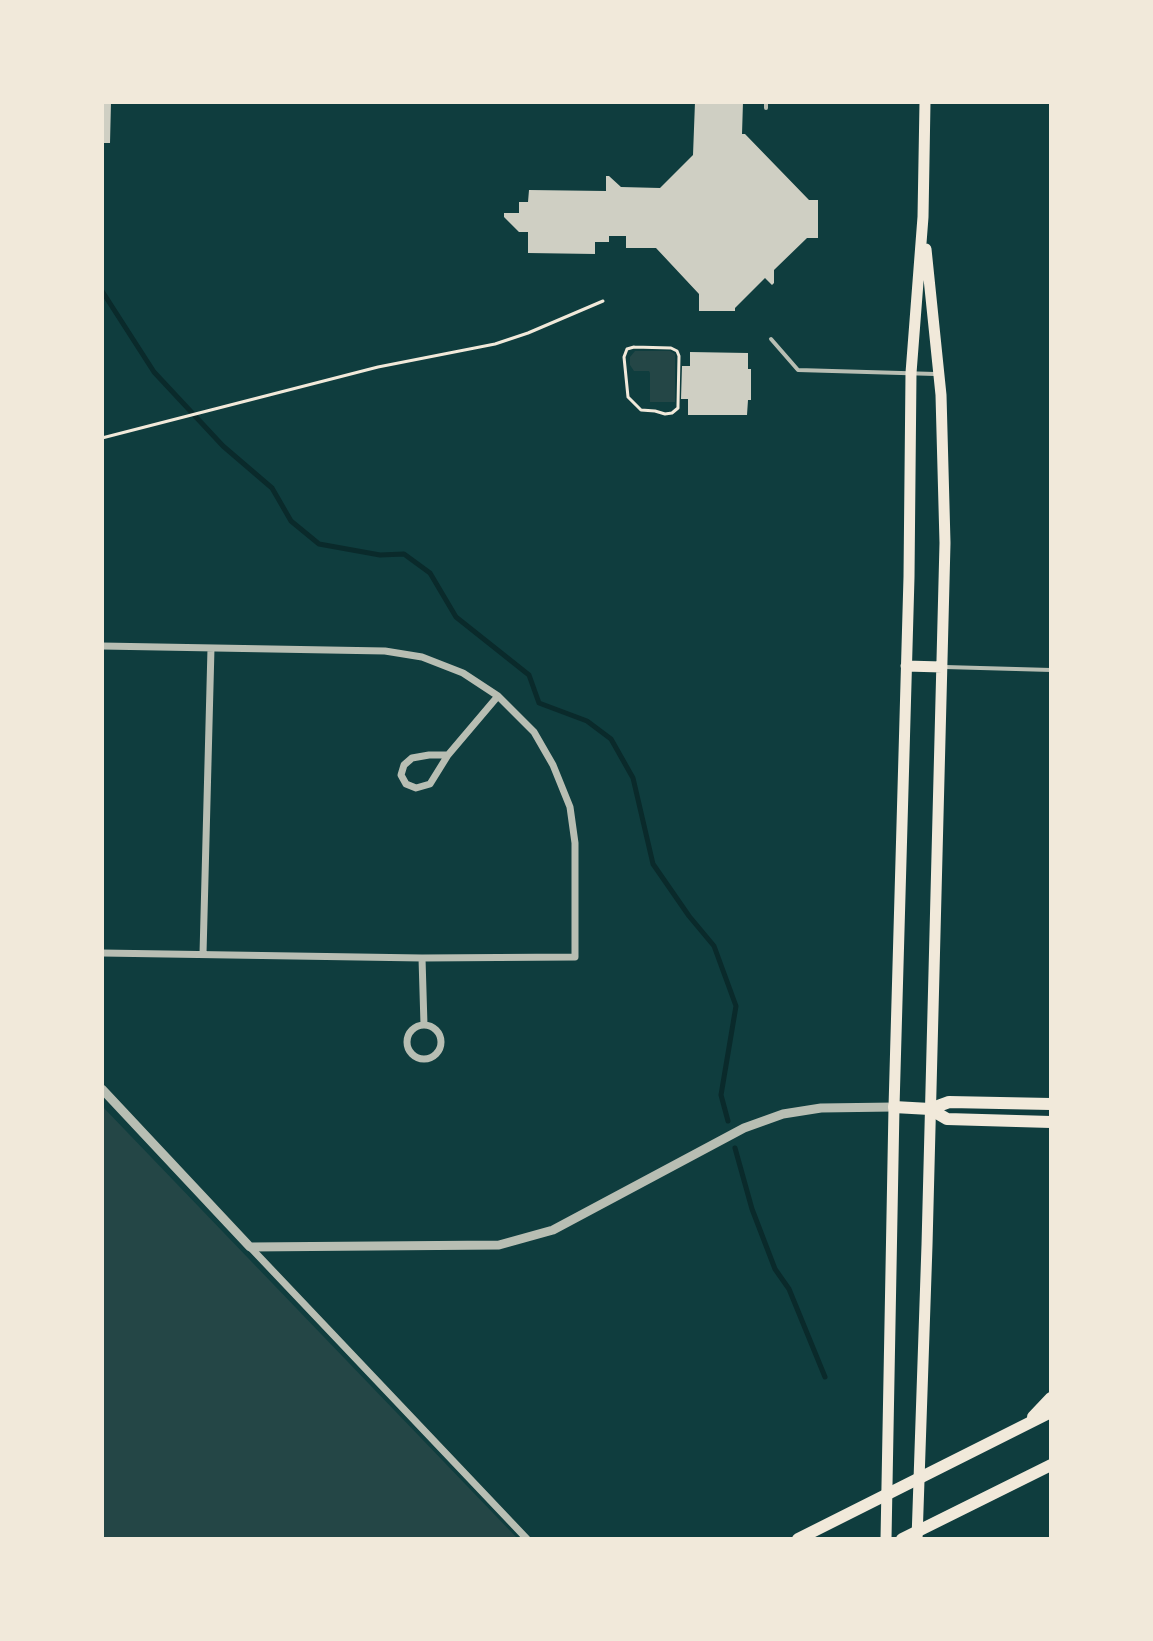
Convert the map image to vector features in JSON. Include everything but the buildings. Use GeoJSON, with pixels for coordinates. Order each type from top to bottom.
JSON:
{"type":"FeatureCollection","features":[{"type":"Feature","properties":{"kind":"highway"},"geometry":{"type":"LineString","coordinates":[[894,1107],[930,1109],[949,1102],[1051,1104]]}},
{"type":"Feature","properties":{"kind":"highway"},"geometry":{"type":"LineString","coordinates":[[930,1109],[947,1119],[1051,1122]]}},
{"type":"Feature","properties":{"kind":"highway"},"geometry":{"type":"LineString","coordinates":[[1025,1425],[1051,1398]]}},
{"type":"Feature","properties":{"kind":"highway"},"geometry":{"type":"LineString","coordinates":[[798,1539],[1051,1412]]}},
{"type":"Feature","properties":{"kind":"highway"},"geometry":{"type":"LineString","coordinates":[[902,1539],[1051,1465]]}},
{"type":"Feature","properties":{"kind":"main road"},"geometry":{"type":"LineString","coordinates":[[886,1539],[911,373],[923,217],[925,102]]}},
{"type":"Feature","properties":{"kind":"main road"},"geometry":{"type":"LineString","coordinates":[[917,1539],[945,543],[941,395],[923,217]]}},
{"type":"Feature","properties":{"kind":"main road"},"geometry":{"type":"LineString","coordinates":[[906,666],[942,667]]}},
{"type":"Feature","properties":{"kind":"street"},"geometry":{"type":"LineString","coordinates":[[102,646],[385,651],[422,657],[463,673],[498,696],[534,732],[553,765],[570,807],[575,843],[575,957],[102,953]]}},
{"type":"Feature","properties":{"kind":"street"},"geometry":{"type":"LineString","coordinates":[[203,954],[211,648]]}},
{"type":"Feature","properties":{"kind":"street"},"geometry":{"type":"LineString","coordinates":[[448,755],[412,758],[404,765],[401,775],[406,784],[416,788],[430,784],[448,755],[498,696]]}},
{"type":"Feature","properties":{"kind":"street"},"geometry":{"type":"LineString","coordinates":[[422,958],[424,1025]]}},
{"type":"Feature","properties":{"kind":"street"},"geometry":{"type":"LineString","coordinates":[[424,1025],[435,1029],[440,1040],[436,1053],[425,1058],[414,1056],[407,1046],[409,1033],[424,1025]]}},
{"type":"Feature","properties":{"kind":"street"},"geometry":{"type":"LineString","coordinates":[[102,1089],[527,1539]]}},
{"type":"Feature","properties":{"kind":"street"},"geometry":{"type":"LineString","coordinates":[[250,1247],[499,1245],[553,1230],[744,1128],[783,1114],[821,1108],[894,1107]]}},
{"type":"Feature","properties":{"kind":"lane"},"geometry":{"type":"LineString","coordinates":[[771,339],[798,370],[939,374]]}},
{"type":"Feature","properties":{"kind":"lane"},"geometry":{"type":"LineString","coordinates":[[942,667],[1051,670]]}},
{"type":"Feature","properties":{"kind":"path"},"geometry":{"type":"LineString","coordinates":[[102,438],[378,367],[495,344],[603,301]]}},
{"type":"Feature","properties":{"kind":"path"},"geometry":{"type":"LineString","coordinates":[[634,347],[674,349],[679,356],[678,382],[675,411],[665,414],[641,410],[628,397],[625,352],[634,347]]}},
{"type":"Feature","properties":{"kind":"path"},"geometry":{"type":"LineString","coordinates":[[678,382],[685,382]]}},
{"type":"Feature","properties":{"kind":"shaded area"},"geometry":{"type":"Polygon","coordinates":[[[635,351],[670,351],[675,354],[675,402],[650,402],[649,371],[634,371],[630,365],[630,357],[635,351]]]}},
{"type":"Feature","properties":{"kind":"shaded area"},"geometry":{"type":"Polygon","coordinates":[[[102,1106],[518,1539],[102,1539],[102,1106]]]}},
{"type":"Feature","properties":{"kind":"waterway"},"geometry":{"type":"LineString","coordinates":[[102,291],[154,372],[223,446],[272,488],[291,521],[319,544],[380,555],[404,554],[430,573],[456,617],[529,675],[539,703],[587,721],[611,739],[633,778],[653,864],[714,946],[736,1006],[721,1095],[728,1121]]}},
{"type":"Feature","properties":{"kind":"waterway"},"geometry":{"type":"LineString","coordinates":[[735,1148],[752,1209],[775,1269],[789,1289],[825,1377]]}}]}
